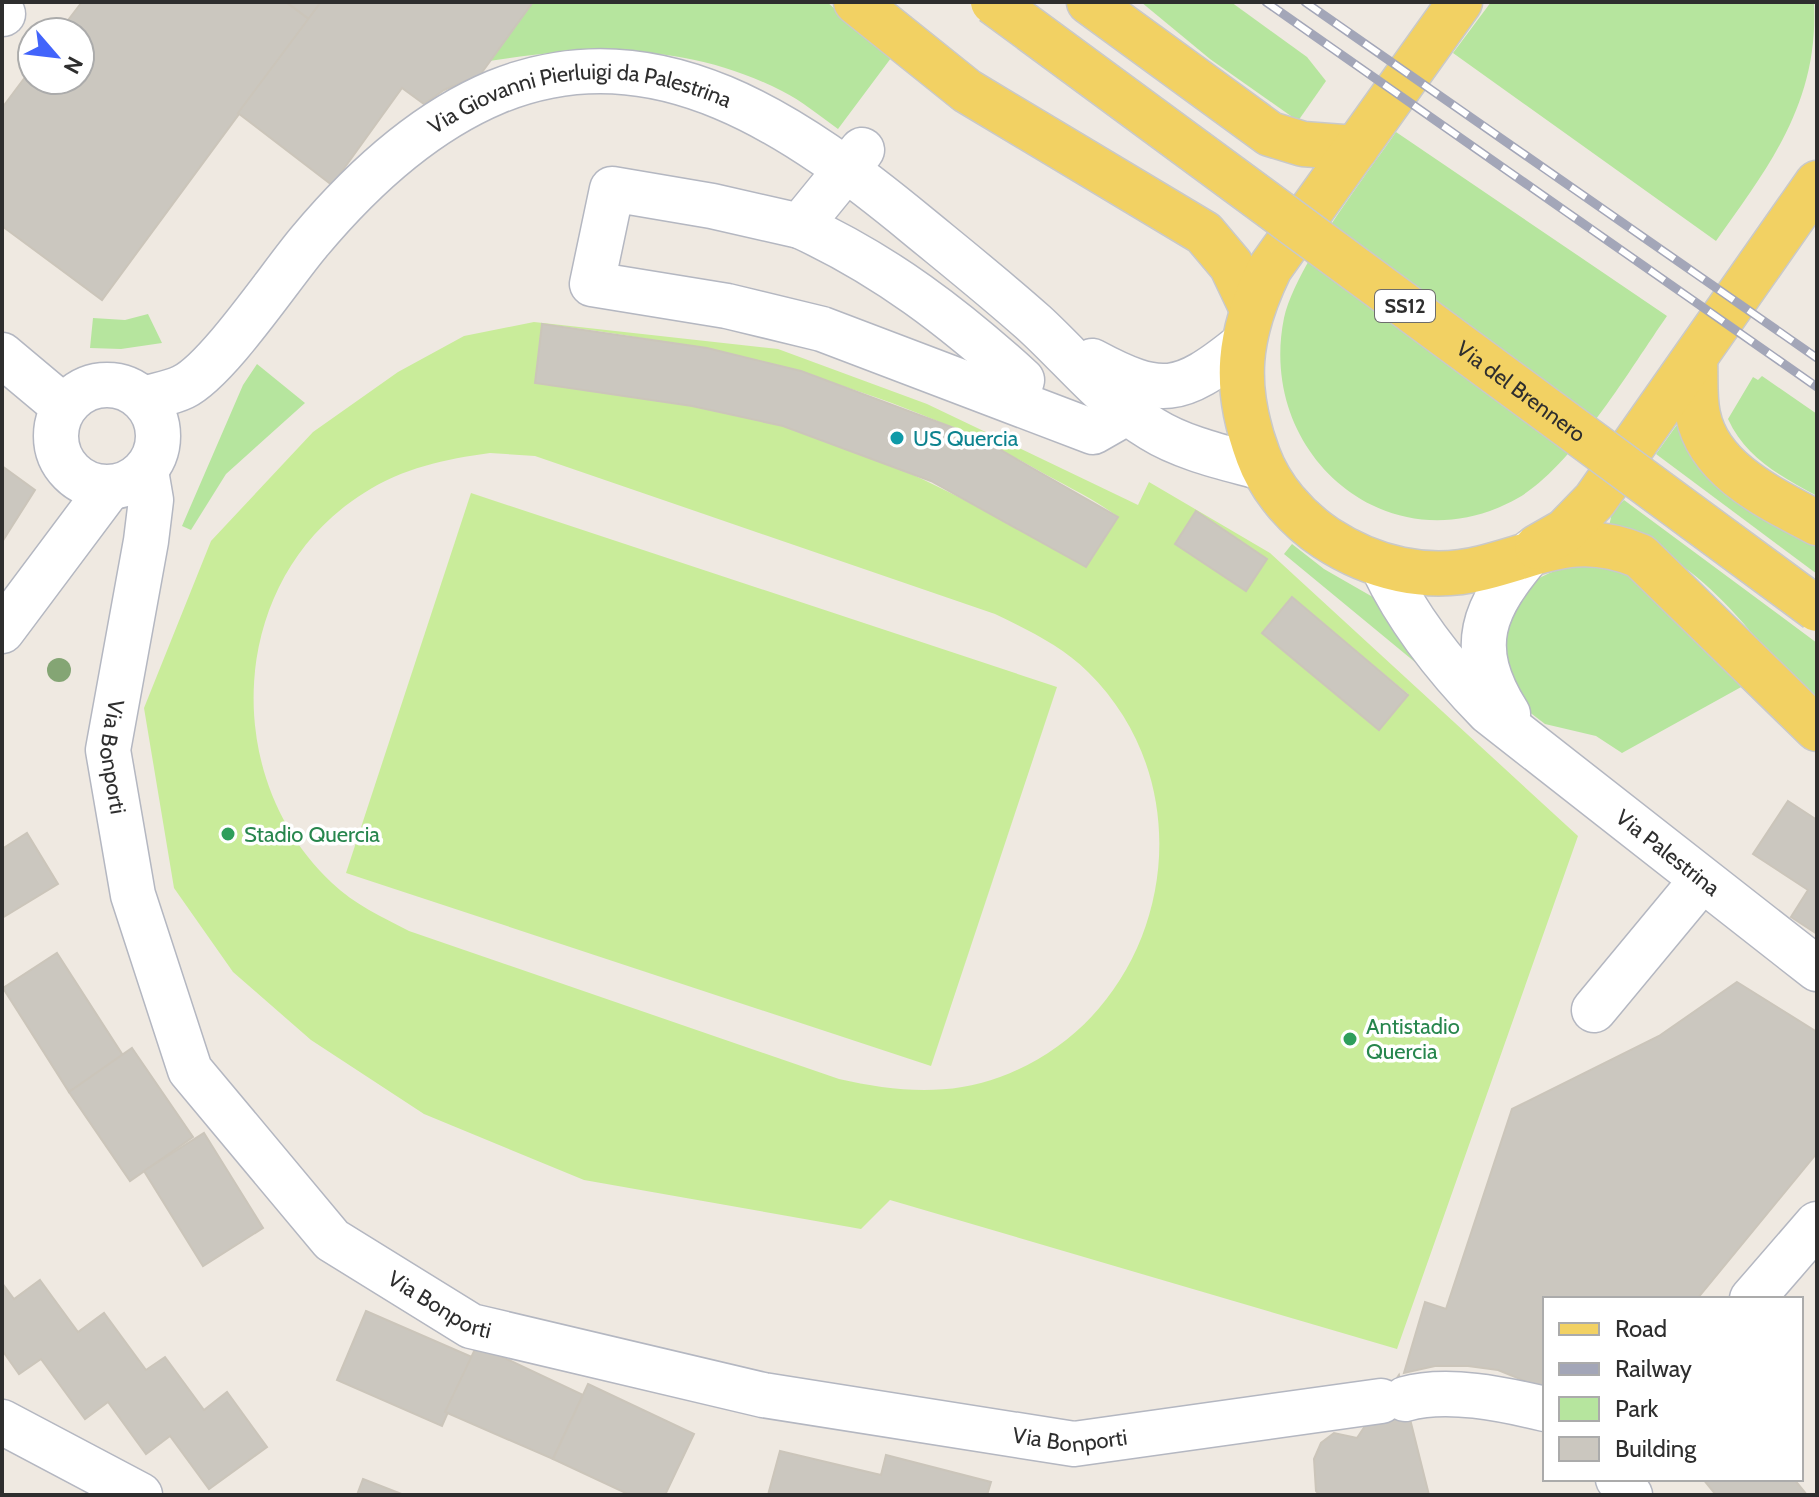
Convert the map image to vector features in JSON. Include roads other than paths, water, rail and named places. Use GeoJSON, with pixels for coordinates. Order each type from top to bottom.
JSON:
{"type":"FeatureCollection","features":[{"type":"Feature","properties":{"kind":"main road"},"geometry":{"type":"LineString","coordinates":[[856,2],[967,91],[1204,233],[1231,265],[1246,326],[1242,388],[1248,429],[1263,468],[1286,503],[1313,530],[1345,550],[1383,567],[1434,574],[1480,568],[1532,551],[1583,542],[1614,546],[1640,556],[1817,729]]}},
{"type":"Feature","properties":{"kind":"main road","name":"Via del Brennero"},"geometry":{"type":"LineString","coordinates":[[993,2],[1817,609]]}},
{"type":"Feature","properties":{"kind":"main road"},"geometry":{"type":"LineString","coordinates":[[1089,2],[1270,134],[1303,144],[1356,148]]}},
{"type":"Feature","properties":{"kind":"main road"},"geometry":{"type":"LineString","coordinates":[[1246,326],[1270,268],[1460,2]]}},
{"type":"Feature","properties":{"kind":"main road"},"geometry":{"type":"LineString","coordinates":[[1532,551],[1565,531],[1595,500],[1769,256],[1817,183]]}},
{"type":"Feature","properties":{"kind":"main road"},"geometry":{"type":"LineString","coordinates":[[1769,256],[1817,238]]}},
{"type":"Feature","properties":{"kind":"main road"},"geometry":{"type":"LineString","coordinates":[[1695,359],[1698,417],[1722,463],[1770,498],[1817,523]]}},
{"type":"Feature","properties":{"kind":"street","name":"Via Giovanni Pierluigi da Palestrina"},"geometry":{"type":"LineString","coordinates":[[143,399],[185,386],[221,352],[311,240],[372,174],[416,138],[495,93],[556,73],[612,71],[690,83],[855,159],[1058,332],[1137,384],[1155,388],[1185,383],[1207,373],[1246,326]]}},
{"type":"Feature","properties":{"kind":"street"},"geometry":{"type":"LineString","coordinates":[[800,226],[855,159]]}},
{"type":"Feature","properties":{"kind":"street"},"geometry":{"type":"LineString","coordinates":[[1016,401],[1022,380],[961,324],[906,283],[845,247],[800,226],[712,206],[612,189],[592,284],[727,306],[822,329],[1093,432],[1128,412]]}},
{"type":"Feature","properties":{"kind":"street","name":"Via Giovanni Pierluigi da Palestrina"},"geometry":{"type":"LineString","coordinates":[[1058,332],[1080,372],[1155,431],[1263,468]]}},
{"type":"Feature","properties":{"kind":"street"},"geometry":{"type":"LineString","coordinates":[[2,355],[64,407]]}},
{"type":"Feature","properties":{"kind":"street"},"geometry":{"type":"LineString","coordinates":[[2,631],[128,479],[156,454],[159,434],[155,415],[143,399],[125,387],[102,384],[81,391],[64,407],[55,428],[57,451],[68,471],[87,484],[128,479]]}},
{"type":"Feature","properties":{"kind":"street","name":"Via Bonporti"},"geometry":{"type":"LineString","coordinates":[[128,479],[151,500],[108,750],[133,895],[190,1070],[332,1240],[471,1326],[763,1395],[1074,1444],[1423,1394],[1512,1401],[1543,1409]]}},
{"type":"Feature","properties":{"kind":"street","name":"Via Palestrina"},"geometry":{"type":"LineString","coordinates":[[1520,733],[1491,687],[1483,664],[1485,623],[1505,583],[1532,551]]}},
{"type":"Feature","properties":{"kind":"street","name":"Via Palestrina"},"geometry":{"type":"LineString","coordinates":[[1383,567],[1397,597],[1459,681],[1489,712],[1520,733],[1701,881],[1817,969]]}},
{"type":"Feature","properties":{"kind":"street"},"geometry":{"type":"LineString","coordinates":[[1594,1010],[1701,881]]}},
{"type":"Feature","properties":{"kind":"street"},"geometry":{"type":"LineString","coordinates":[[1754,1297],[1817,1224]]}},
{"type":"Feature","properties":{"kind":"street"},"geometry":{"type":"LineString","coordinates":[[2,1422],[140,1495]]}},
{"type":"Feature","properties":{"kind":"railway"},"geometry":{"type":"LineString","coordinates":[[1266,2],[1817,387]]}},
{"type":"Feature","properties":{"kind":"railway"},"geometry":{"type":"LineString","coordinates":[[1305,2],[1817,358]]}},
{"type":"Feature","properties":{"kind":"place","name":"US Quercia"},"geometry":{"type":"Point","coordinates":[897,438]}},
{"type":"Feature","properties":{"kind":"place","name":"Stadio Quercia"},"geometry":{"type":"Point","coordinates":[228,834]}},
{"type":"Feature","properties":{"kind":"place","name":"Antistadio Quercia"},"geometry":{"type":"Point","coordinates":[1350,1039]}}]}
